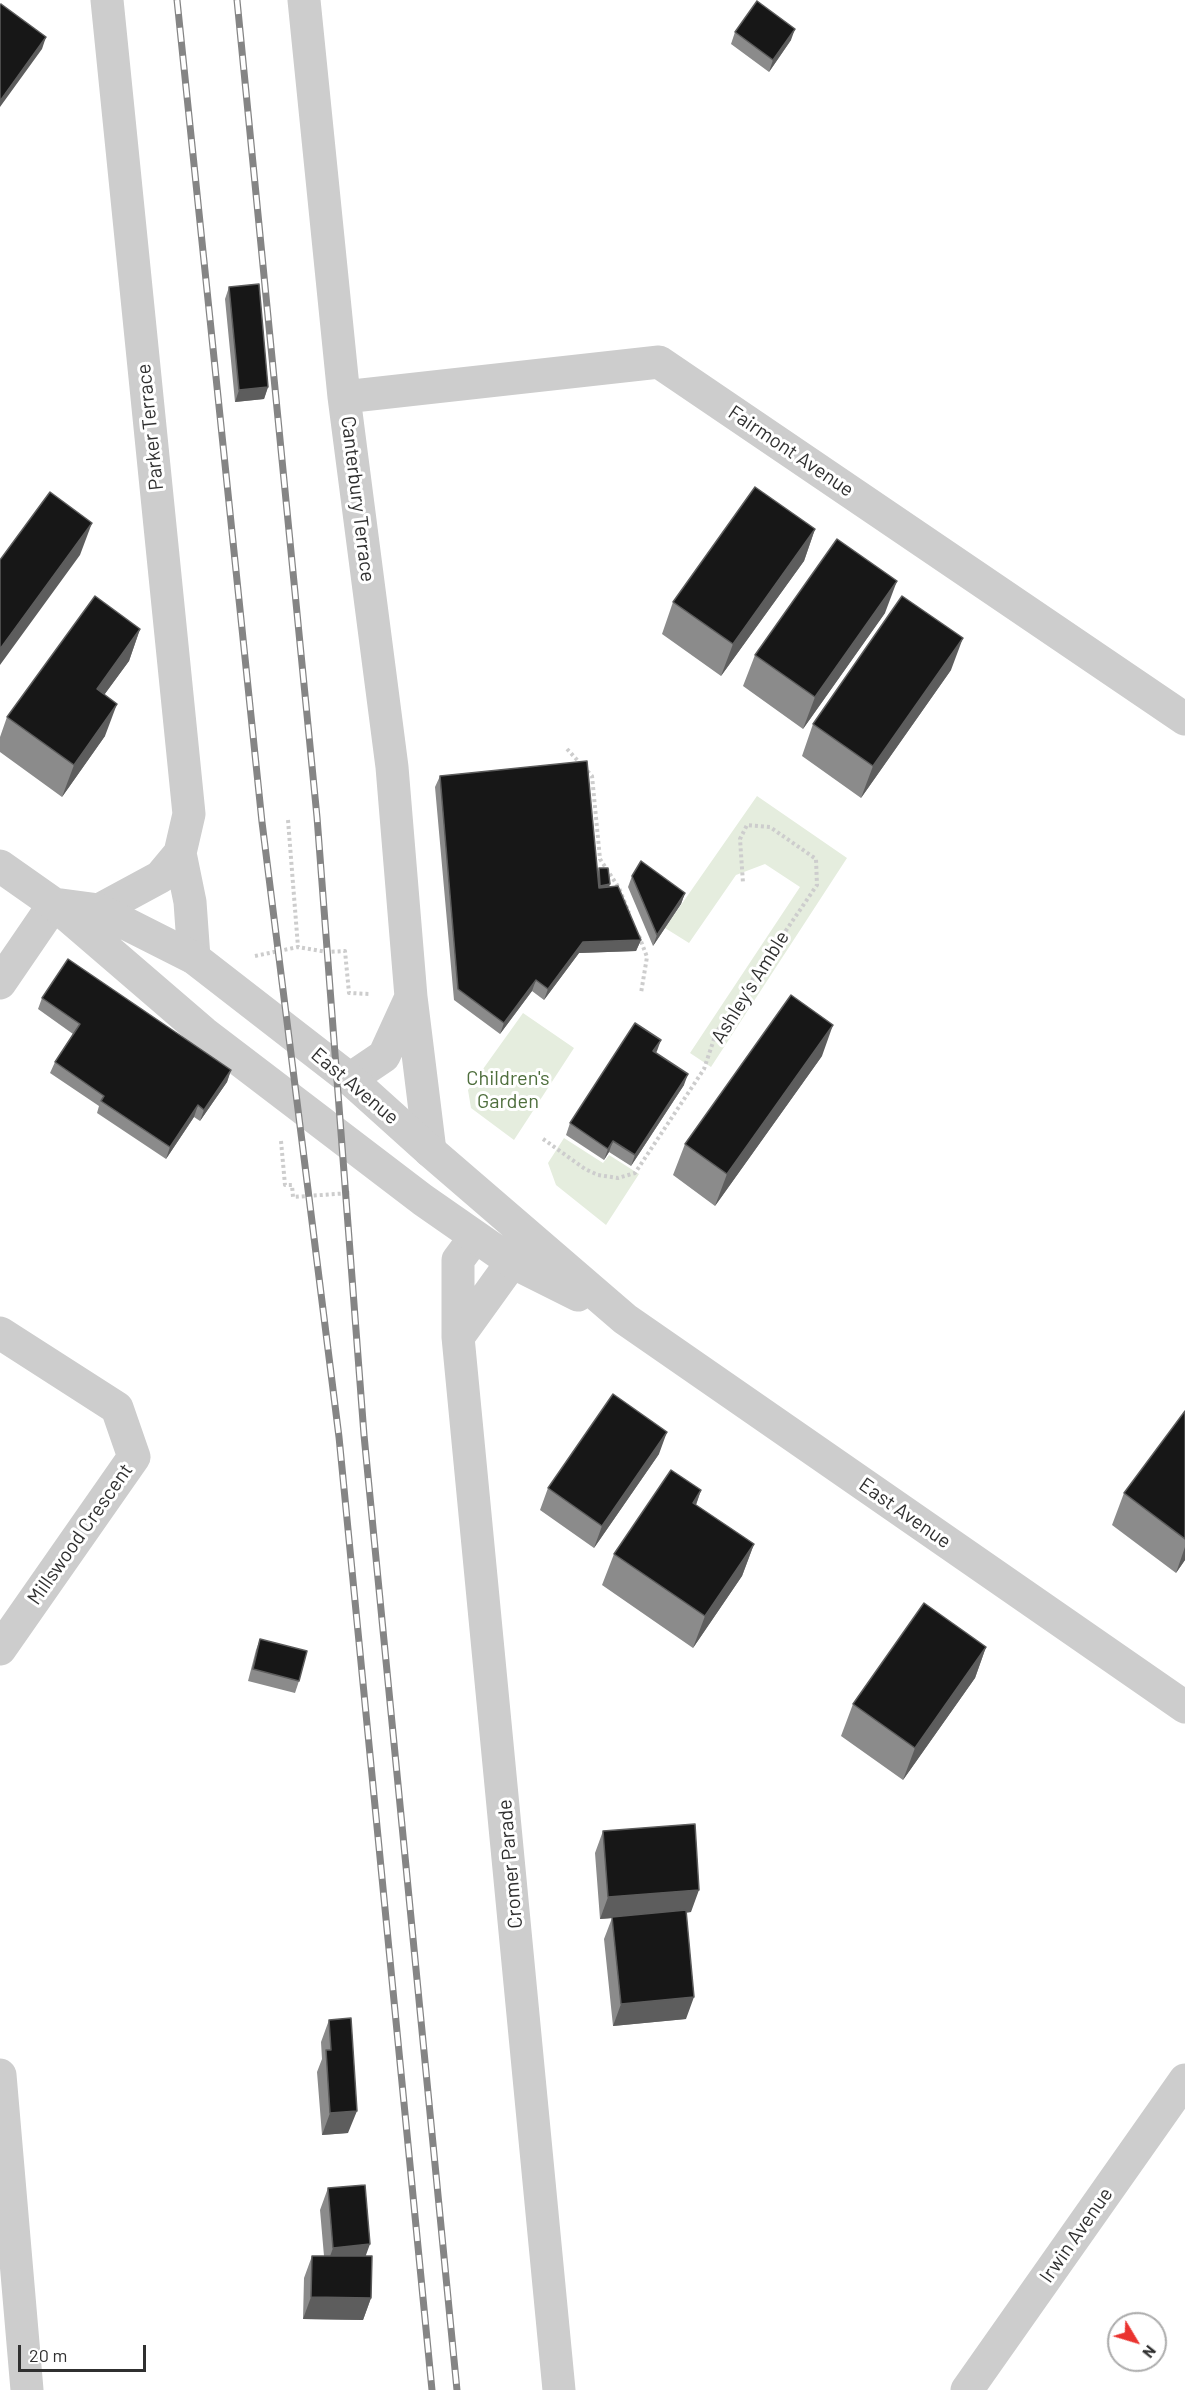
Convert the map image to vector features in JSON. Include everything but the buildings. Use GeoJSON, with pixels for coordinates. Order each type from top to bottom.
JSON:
{"type":"FeatureCollection","features":[{"type":"Feature","properties":{"kind":"street","name":"Parker Terrace"},"geometry":{"type":"LineString","coordinates":[[106,0],[189,814],[180,852],[189,902],[194,958]]}},
{"type":"Feature","properties":{"kind":"street","name":"Canterbury Terrace"},"geometry":{"type":"LineString","coordinates":[[304,0],[345,397],[392,767],[411,997],[430,1151]]}},
{"type":"Feature","properties":{"kind":"street","name":"Fairmont Avenue"},"geometry":{"type":"LineString","coordinates":[[345,397],[659,362],[1185,719]]}},
{"type":"Feature","properties":{"kind":"street","name":"Parker Terrace"},"geometry":{"type":"LineString","coordinates":[[99,910],[160,877],[180,852]]}},
{"type":"Feature","properties":{"kind":"street","name":"East Avenue"},"geometry":{"type":"LineString","coordinates":[[0,866],[54,904],[204,1034],[423,1200],[512,1262],[625,1319]]}},
{"type":"Feature","properties":{"kind":"street","name":"East Avenue"},"geometry":{"type":"LineString","coordinates":[[54,904],[99,910],[194,958],[350,1079],[625,1319],[1185,1707]]}},
{"type":"Feature","properties":{"kind":"street"},"geometry":{"type":"LineString","coordinates":[[0,983],[54,904]]}},
{"type":"Feature","properties":{"kind":"street","name":"Canterbury Terrace"},"geometry":{"type":"LineString","coordinates":[[350,1079],[384,1056],[411,997]]}},
{"type":"Feature","properties":{"kind":"street","name":"Cromer Parade"},"geometry":{"type":"LineString","coordinates":[[475,1236],[458,1260],[458,1337],[559,2390]]}},
{"type":"Feature","properties":{"kind":"street"},"geometry":{"type":"LineString","coordinates":[[458,1337],[512,1262]]}},
{"type":"Feature","properties":{"kind":"street","name":"Millswood Crescent"},"geometry":{"type":"LineString","coordinates":[[0,1333],[117,1408],[134,1457],[0,1649]]}},
{"type":"Feature","properties":{"kind":"street"},"geometry":{"type":"LineString","coordinates":[[0,2075],[6,2228],[27,2390]]}},
{"type":"Feature","properties":{"kind":"street","name":"Irwin Avenue"},"geometry":{"type":"LineString","coordinates":[[967,2390],[1185,2080]]}},
{"type":"Feature","properties":{"kind":"path"},"geometry":{"type":"LineString","coordinates":[[567,749],[592,776],[600,859],[619,888],[631,918]]}},
{"type":"Feature","properties":{"kind":"path"},"geometry":{"type":"LineString","coordinates":[[288,820],[298,947]]}},
{"type":"Feature","properties":{"kind":"path","name":"Ashley’s Amble"},"geometry":{"type":"LineString","coordinates":[[543,1139],[585,1169],[598,1175],[618,1178],[635,1173],[704,1070],[716,1034],[817,885],[816,859],[770,827],[747,825],[740,839],[743,883]]}},
{"type":"Feature","properties":{"kind":"path"},"geometry":{"type":"LineString","coordinates":[[635,927],[647,957],[641,993]]}},
{"type":"Feature","properties":{"kind":"path"},"geometry":{"type":"LineString","coordinates":[[264,954],[298,947],[327,952],[345,951],[349,993],[411,997]]}},
{"type":"Feature","properties":{"kind":"path"},"geometry":{"type":"LineString","coordinates":[[281,1139],[285,1185],[292,1185],[294,1197],[353,1193]]}},
{"type":"Feature","properties":{"kind":"green space"},"geometry":{"type":"Polygon","coordinates":[[[757,796],[847,858],[711,1067],[690,1053],[800,887],[765,864],[736,875],[689,943],[665,928],[757,796]]]}},
{"type":"Feature","properties":{"kind":"green space","name":"Children's Garden"},"geometry":{"type":"Polygon","coordinates":[[[523,1013],[574,1048],[514,1140],[471,1108],[468,1090],[523,1013]]]}},
{"type":"Feature","properties":{"kind":"green space"},"geometry":{"type":"Polygon","coordinates":[[[564,1138],[603,1163],[609,1155],[639,1174],[606,1225],[556,1185],[548,1163],[564,1138]]]}},
{"type":"Feature","properties":{"kind":"railway"},"geometry":{"type":"LineString","coordinates":[[177,0],[262,822],[339,1437],[432,2390]]}},
{"type":"Feature","properties":{"kind":"railway"},"geometry":{"type":"LineString","coordinates":[[237,0],[317,817],[364,1435],[457,2390]]}}]}
